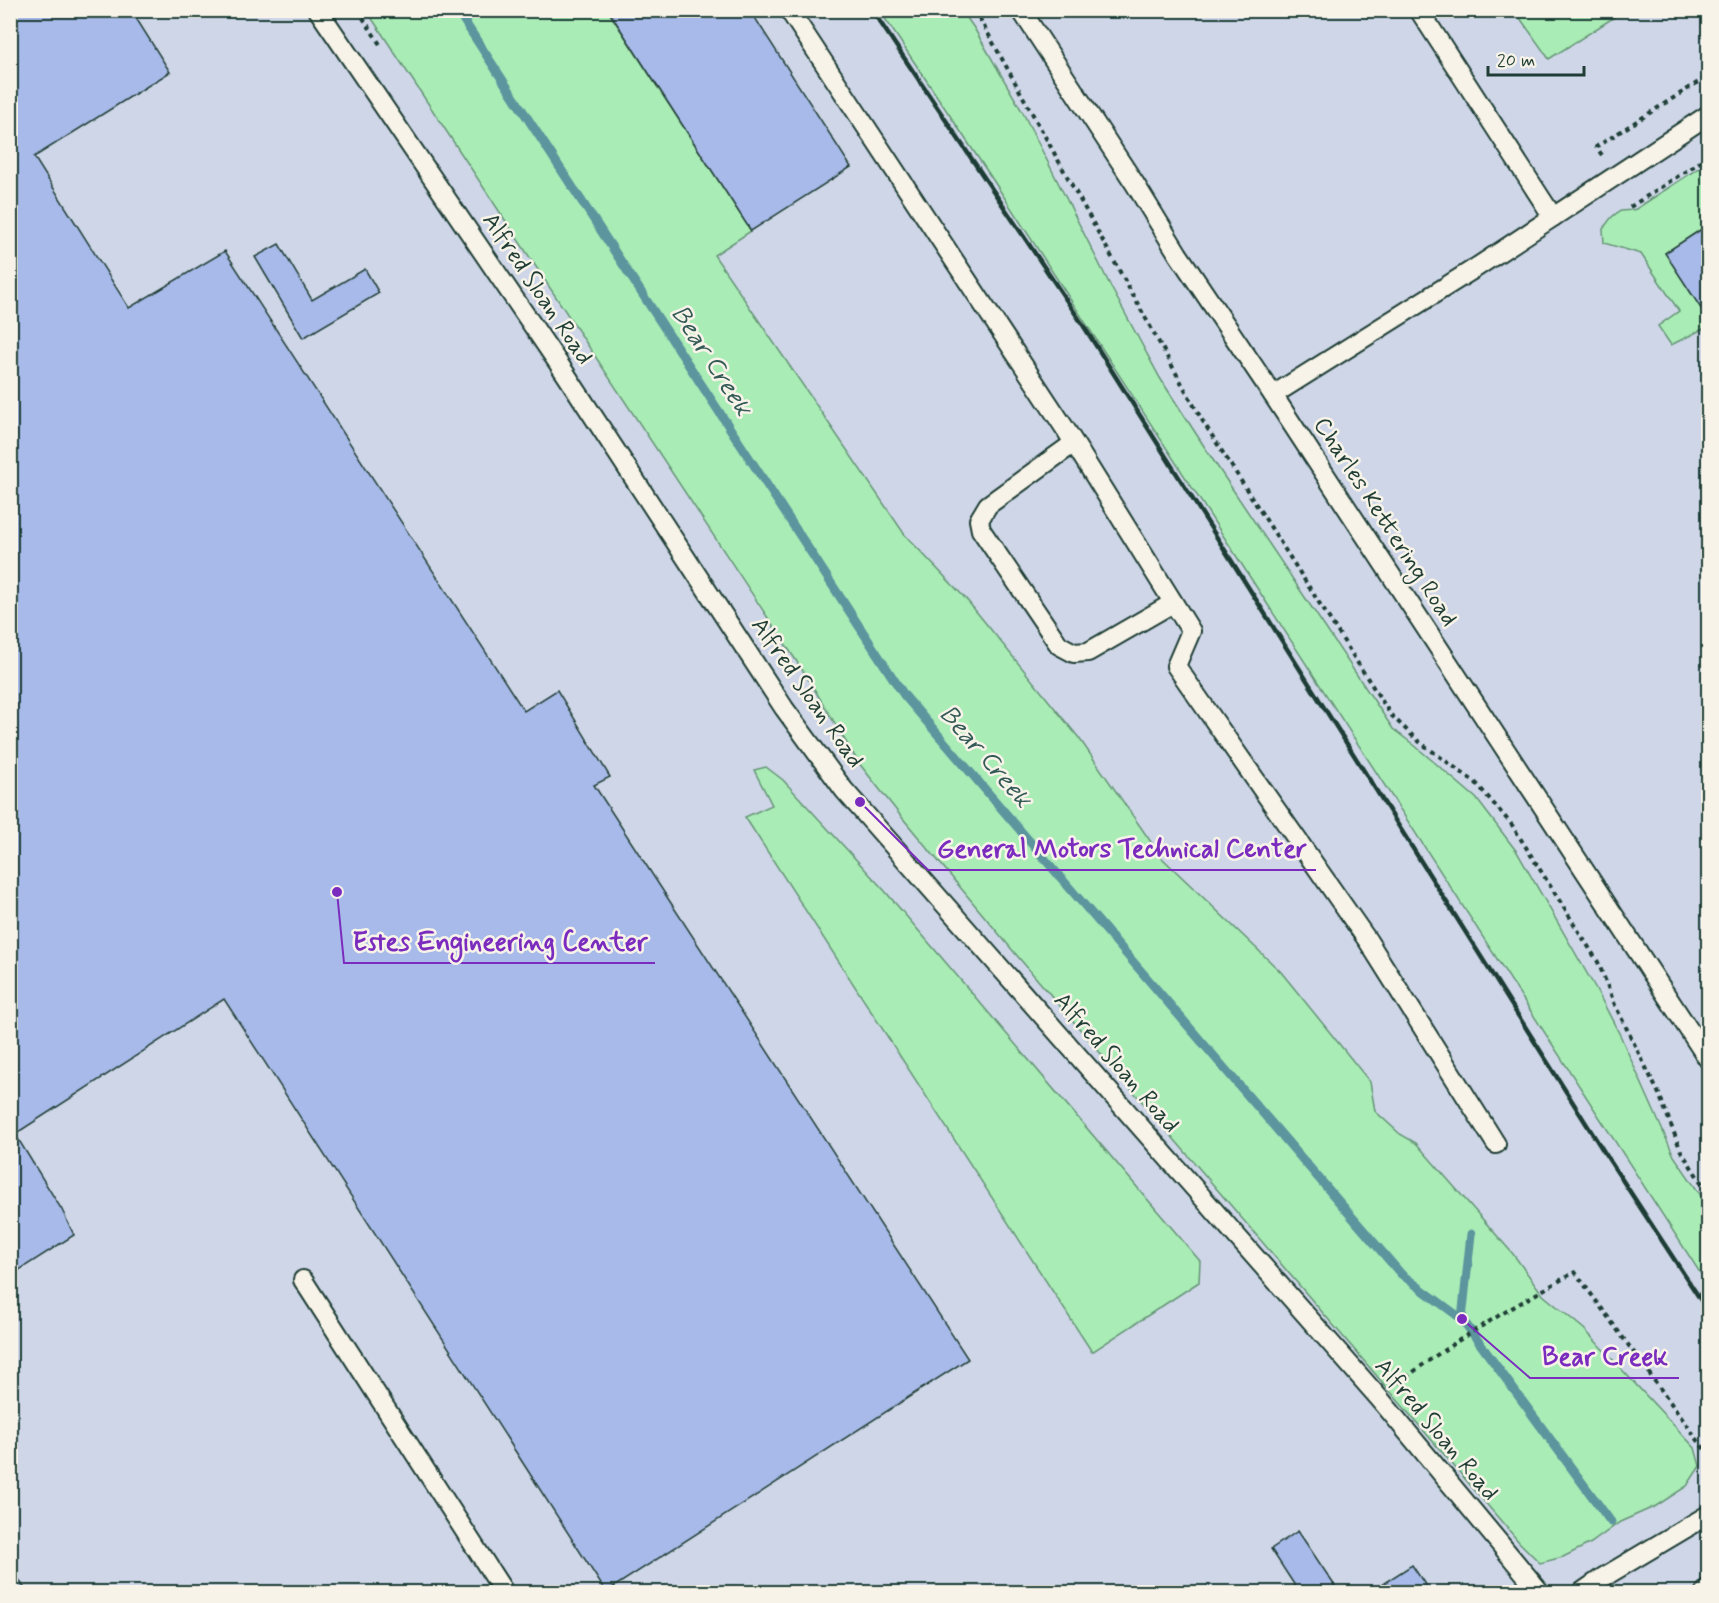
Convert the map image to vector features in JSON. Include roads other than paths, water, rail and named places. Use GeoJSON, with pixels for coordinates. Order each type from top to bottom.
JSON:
{"type":"FeatureCollection","features":[{"type":"Feature","properties":{"kind":"lane","name":"Alfred Sloan Road"},"geometry":{"type":"LineString","coordinates":[[318,10],[565,373],[783,708],[844,790],[1372,1390],[1540,1593]]}},
{"type":"Feature","properties":{"kind":"lane"},"geometry":{"type":"LineString","coordinates":[[789,10],[1074,443],[1191,631],[1176,666],[1368,941],[1496,1144]]}},
{"type":"Feature","properties":{"kind":"lane","name":"Charles Kettering Road"},"geometry":{"type":"LineString","coordinates":[[1021,10],[1129,174],[1178,254],[1273,395],[1708,1059]]}},
{"type":"Feature","properties":{"kind":"lane"},"geometry":{"type":"LineString","coordinates":[[1419,10],[1553,217]]}},
{"type":"Feature","properties":{"kind":"lane"},"geometry":{"type":"LineString","coordinates":[[1273,395],[1553,217],[1708,115]]}},
{"type":"Feature","properties":{"kind":"lane"},"geometry":{"type":"LineString","coordinates":[[1074,443],[988,505],[979,520],[981,530],[1059,645],[1074,653],[1088,652],[1173,603]]}},
{"type":"Feature","properties":{"kind":"lane"},"geometry":{"type":"LineString","coordinates":[[303,1280],[504,1593]]}},
{"type":"Feature","properties":{"kind":"lane"},"geometry":{"type":"LineString","coordinates":[[1582,1593],[1602,1578],[1708,1515]]}},
{"type":"Feature","properties":{"kind":"lane"},"geometry":{"type":"LineString","coordinates":[[1704,1593],[1708,1589]]}},
{"type":"Feature","properties":{"kind":"waterway","name":"Bear Creek"},"geometry":{"type":"LineString","coordinates":[[457,10],[904,695],[1401,1274],[1462,1319],[1611,1522]]}},
{"type":"Feature","properties":{"kind":"waterway"},"geometry":{"type":"LineString","coordinates":[[1462,1319],[1471,1234]]}},
{"type":"Feature","properties":{"kind":"railway"},"geometry":{"type":"LineString","coordinates":[[872,10],[1083,325],[1606,1155],[1708,1311]]}},
{"type":"Feature","properties":{"kind":"place","name":"General Motors Technical Center"},"geometry":{"type":"Point","coordinates":[860,802]}},
{"type":"Feature","properties":{"kind":"place","name":"Estes Engineering Center"},"geometry":{"type":"Point","coordinates":[337,892]}},
{"type":"Feature","properties":{"kind":"place","name":"Bear Creek"},"geometry":{"type":"Point","coordinates":[1462,1319]}}]}
